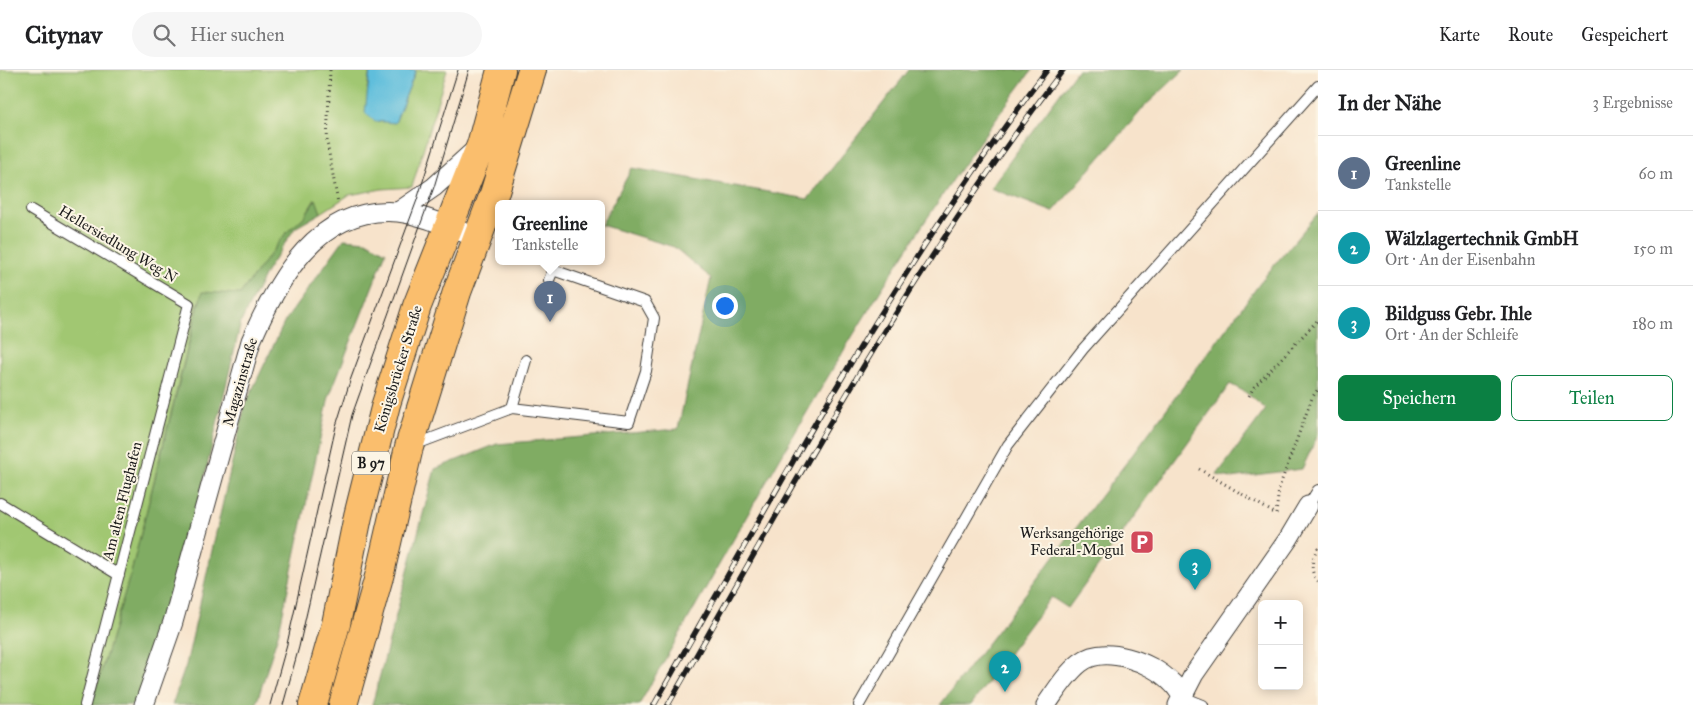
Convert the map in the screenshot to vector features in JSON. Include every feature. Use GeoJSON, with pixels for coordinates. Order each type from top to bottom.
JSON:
{"type":"FeatureCollection","features":[{"type":"Feature","properties":{"kind":"main road","name":"Königsbrücker Straße"},"geometry":{"type":"LineString","coordinates":[[313,705],[336,624],[358,516],[386,404],[417,306],[481,145],[501,70]]}},
{"type":"Feature","properties":{"kind":"main road","name":"B 97"},"geometry":{"type":"LineString","coordinates":[[498,199],[532,70]]}},
{"type":"Feature","properties":{"kind":"main road","name":"B 97"},"geometry":{"type":"LineString","coordinates":[[343,705],[380,573],[409,447],[457,292],[478,238],[495,205]]}},
{"type":"Feature","properties":{"kind":"street"},"geometry":{"type":"LineString","coordinates":[[398,212],[434,187],[481,145]]}},
{"type":"Feature","properties":{"kind":"street","name":"Magazinstraße"},"geometry":{"type":"LineString","coordinates":[[144,705],[173,622],[251,341],[265,308],[280,282],[311,242],[325,230],[342,221],[361,216],[398,212],[478,238]]}},
{"type":"Feature","properties":{"kind":"street"},"geometry":{"type":"LineString","coordinates":[[1180,701],[1194,674],[1313,498]]}},
{"type":"Feature","properties":{"kind":"street"},"geometry":{"type":"LineString","coordinates":[[1046,705],[1080,663],[1100,654],[1120,656],[1138,662],[1171,681],[1180,701]]}},
{"type":"Feature","properties":{"kind":"lane"},"geometry":{"type":"LineString","coordinates":[[859,705],[1008,445],[1089,342],[1318,86]]}},
{"type":"Feature","properties":{"kind":"lane","name":"Hellersiedlung Weg N"},"geometry":{"type":"LineString","coordinates":[[31,210],[189,304]]}},
{"type":"Feature","properties":{"kind":"lane"},"geometry":{"type":"LineString","coordinates":[[409,447],[512,408],[629,422],[646,371],[654,318],[645,302],[550,265],[549,280]]}},
{"type":"Feature","properties":{"kind":"lane","name":"Am alten Flughafen"},"geometry":{"type":"LineString","coordinates":[[85,705],[189,304]]}},
{"type":"Feature","properties":{"kind":"lane"},"geometry":{"type":"LineString","coordinates":[[512,408],[526,360]]}},
{"type":"Feature","properties":{"kind":"lane"},"geometry":{"type":"LineString","coordinates":[[0,503],[119,575]]}},
{"type":"Feature","properties":{"kind":"lane"},"geometry":{"type":"LineString","coordinates":[[1180,701],[1203,705]]}},
{"type":"Feature","properties":{"kind":"path"},"geometry":{"type":"LineString","coordinates":[[330,70],[327,142],[342,221]]}},
{"type":"Feature","properties":{"kind":"path"},"geometry":{"type":"LineString","coordinates":[[1249,396],[1254,387],[1318,320]]}},
{"type":"Feature","properties":{"kind":"path"},"geometry":{"type":"LineString","coordinates":[[1276,514],[1279,488],[1286,474],[1288,458],[1312,398],[1318,389]]}},
{"type":"Feature","properties":{"kind":"path"},"geometry":{"type":"LineString","coordinates":[[1199,469],[1295,527]]}},
{"type":"Feature","properties":{"kind":"path"},"geometry":{"type":"LineString","coordinates":[[1318,548],[1313,557],[1314,578],[1318,581]]}},
{"type":"Feature","properties":{"kind":"green space"},"geometry":{"type":"Polygon","coordinates":[[[0,70],[370,70],[367,89],[395,123],[416,70],[447,70],[412,187],[382,189],[349,195],[321,213],[315,199],[304,217],[286,233],[240,294],[199,301],[132,569],[91,705],[0,705],[0,70]]]}},
{"type":"Feature","properties":{"kind":"green space"},"geometry":{"type":"Polygon","coordinates":[[[909,70],[1032,70],[977,145],[874,301],[825,381],[639,705],[372,705],[435,469],[497,444],[678,429],[711,278],[674,247],[605,226],[605,218],[632,168],[808,199],[909,70]]]}},
{"type":"Feature","properties":{"kind":"green space"},"geometry":{"type":"Polygon","coordinates":[[[1077,70],[1184,70],[1147,104],[1053,212],[990,188],[1077,70]]]}},
{"type":"Feature","properties":{"kind":"green space"},"geometry":{"type":"Polygon","coordinates":[[[316,199],[321,213],[295,228],[266,272],[241,322],[182,573],[139,705],[91,705],[132,569],[202,292],[240,294],[286,233],[304,217],[316,199]]]}},
{"type":"Feature","properties":{"kind":"green space"},"geometry":{"type":"Polygon","coordinates":[[[1318,213],[1318,435],[1302,469],[1231,478],[1217,475],[1266,409],[1245,392],[1230,384],[1068,608],[1051,597],[971,705],[940,705],[1136,450],[1266,275],[1318,213]]]}},
{"type":"Feature","properties":{"kind":"green space"},"geometry":{"type":"Polygon","coordinates":[[[344,239],[366,241],[386,252],[329,397],[279,631],[256,705],[172,705],[186,665],[245,405],[285,321],[344,239]]]}},
{"type":"Feature","properties":{"kind":"water"},"geometry":{"type":"Polygon","coordinates":[[[370,70],[416,70],[395,123],[375,121],[365,113],[370,70]]]}},
{"type":"Feature","properties":{"kind":"tram line"},"geometry":{"type":"LineString","coordinates":[[270,705],[287,644],[336,426],[351,378],[417,200],[458,70]]}},
{"type":"Feature","properties":{"kind":"tram line"},"geometry":{"type":"LineString","coordinates":[[283,705],[299,647],[352,415],[434,187],[469,70]]}},
{"type":"Feature","properties":{"kind":"railway"},"geometry":{"type":"LineString","coordinates":[[654,705],[840,381],[889,301],[992,145],[1047,70]]}},
{"type":"Feature","properties":{"kind":"railway"},"geometry":{"type":"LineString","coordinates":[[668,705],[807,461],[904,301],[1007,145],[1063,70]]}},
{"type":"Feature","properties":{"kind":"place","name":"Greenline"},"geometry":{"type":"Point","coordinates":[550,322]}},
{"type":"Feature","properties":{"kind":"place","name":"Werksangehörige Federal-Mogul"},"geometry":{"type":"Point","coordinates":[1142,542]}},
{"type":"Feature","properties":{"kind":"place","name":"Bildguss Gebr. Ihle"},"geometry":{"type":"Point","coordinates":[1195,590]}},
{"type":"Feature","properties":{"kind":"place","name":"Wälzlagertechnik GmbH"},"geometry":{"type":"Point","coordinates":[1005,692]}}]}
